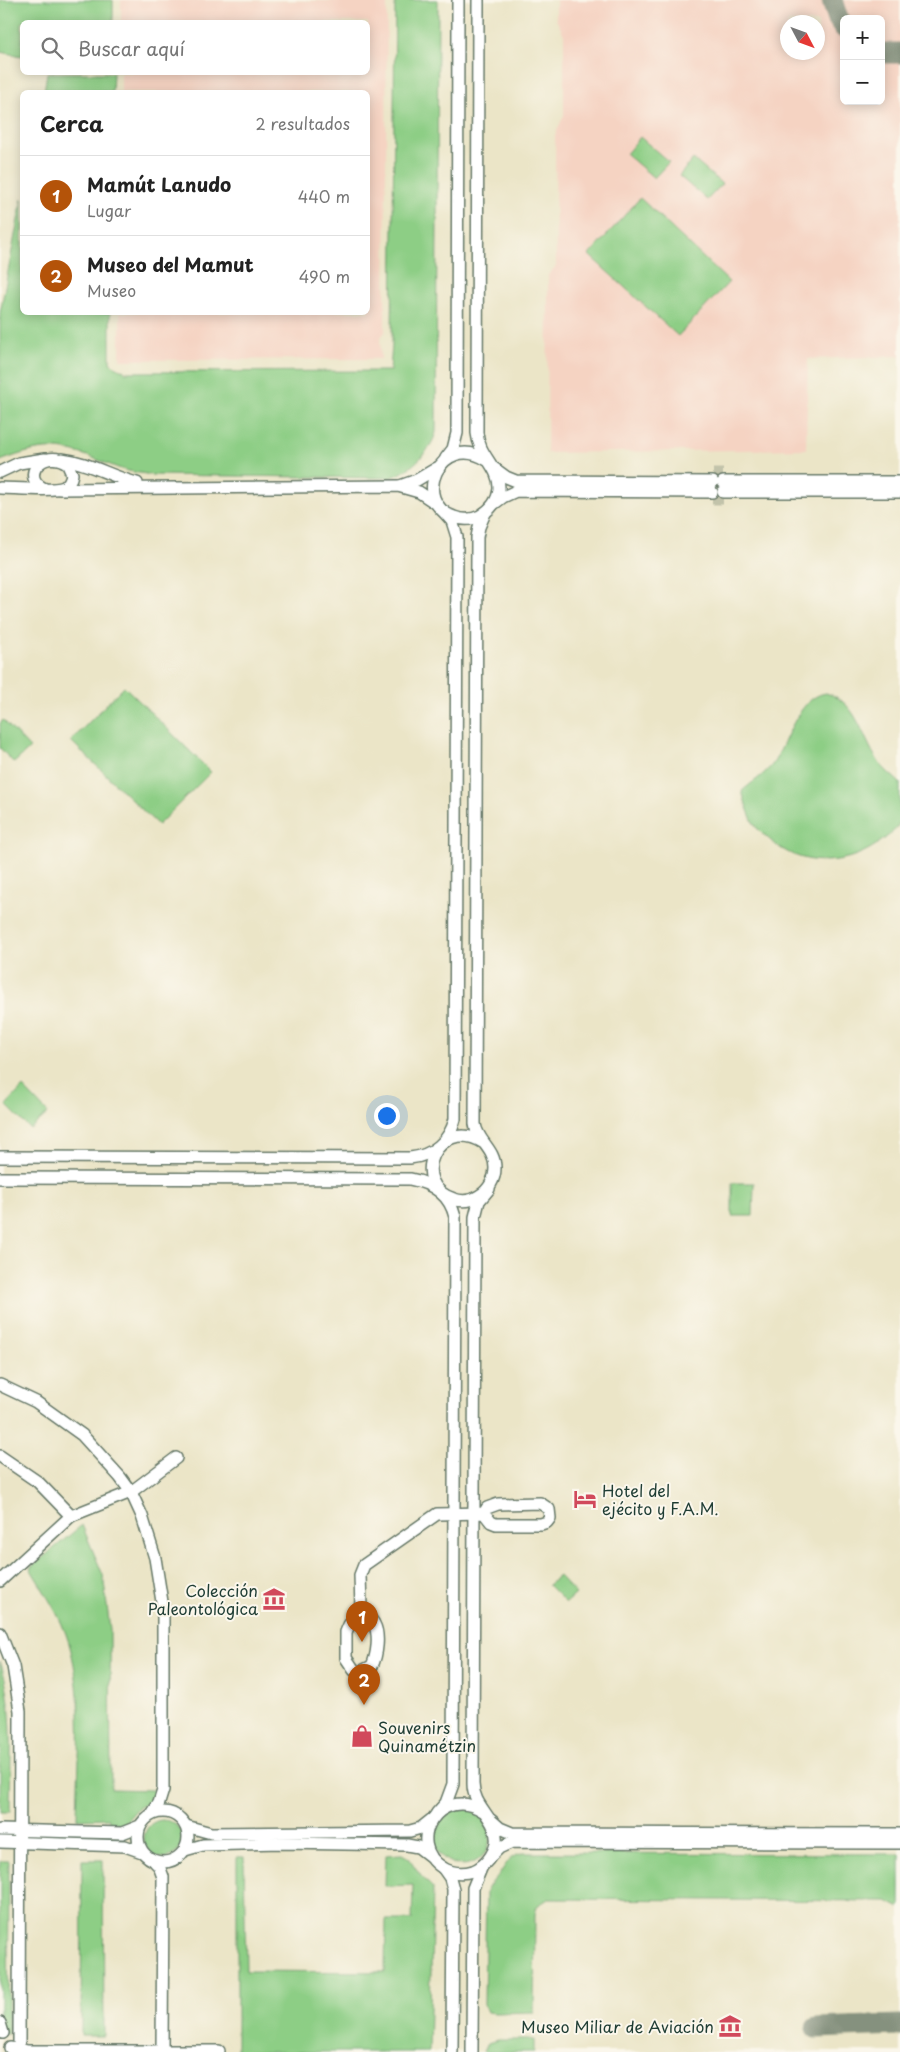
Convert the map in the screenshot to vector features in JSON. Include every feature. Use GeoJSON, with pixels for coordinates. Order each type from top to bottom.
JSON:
{"type":"FeatureCollection","features":[{"type":"Feature","properties":{"kind":"street"},"geometry":{"type":"LineString","coordinates":[[452,2052],[453,1889],[448,1875],[434,1860],[426,1838],[434,1816],[446,1803],[453,1784],[455,1218],[450,1205],[432,1178],[430,1169],[433,1156],[453,1127],[455,1109],[457,537],[452,521],[440,507],[432,489],[435,473],[452,449],[457,433],[458,0]]}},
{"type":"Feature","properties":{"kind":"street"},"geometry":{"type":"LineString","coordinates":[[478,0],[477,433],[480,449],[490,463],[501,474],[516,481],[900,492]]}},
{"type":"Feature","properties":{"kind":"street"},"geometry":{"type":"LineString","coordinates":[[398,486],[417,480],[449,457],[464,452],[480,456],[490,463],[499,482],[496,499],[479,527],[477,537],[476,1128],[484,1143],[490,1149],[495,1165],[495,1173],[480,1201],[475,1218],[479,1513],[473,1790],[478,1804],[494,1825],[496,1843],[473,1888],[472,2052]]}},
{"type":"Feature","properties":{"kind":"street"},"geometry":{"type":"LineString","coordinates":[[45,459],[38,463],[34,474],[38,485],[45,489]]}},
{"type":"Feature","properties":{"kind":"street"},"geometry":{"type":"LineString","coordinates":[[0,472],[19,464],[45,459],[60,459],[84,463],[125,480],[161,487]]}},
{"type":"Feature","properties":{"kind":"street"},"geometry":{"type":"LineString","coordinates":[[60,459],[67,463],[72,474],[67,485],[60,489]]}},
{"type":"Feature","properties":{"kind":"street"},"geometry":{"type":"LineString","coordinates":[[0,488],[398,486],[419,492],[451,516],[468,519],[488,510],[503,497],[516,491],[900,482]]}},
{"type":"Feature","properties":{"kind":"street"},"geometry":{"type":"LineString","coordinates":[[0,1157],[410,1158],[425,1156],[454,1137],[469,1136],[484,1143]]}},
{"type":"Feature","properties":{"kind":"street"},"geometry":{"type":"LineString","coordinates":[[0,1178],[410,1179],[427,1184],[457,1200],[466,1201],[474,1199],[488,1189]]}},
{"type":"Feature","properties":{"kind":"street"},"geometry":{"type":"LineString","coordinates":[[0,1386],[36,1402],[68,1423],[109,1462],[131,1492],[150,1541],[161,1591],[164,1625],[163,1790],[166,1802],[186,1826],[211,1834],[410,1831],[420,1828],[444,1808],[460,1803],[476,1806],[500,1828],[512,1833],[900,1834]]}},
{"type":"Feature","properties":{"kind":"street"},"geometry":{"type":"LineString","coordinates":[[0,1456],[38,1482],[71,1516]]}},
{"type":"Feature","properties":{"kind":"street"},"geometry":{"type":"LineString","coordinates":[[0,1581],[71,1516],[131,1492],[176,1458]]}},
{"type":"Feature","properties":{"kind":"street"},"geometry":{"type":"LineString","coordinates":[[361,1608],[374,1623],[376,1631],[376,1658],[367,1671],[360,1672],[354,1670],[346,1658],[346,1632],[361,1608],[360,1575],[368,1561],[437,1514],[454,1512],[479,1513],[498,1504],[540,1503],[549,1509],[550,1518],[547,1522],[541,1524],[496,1524],[490,1522],[479,1513]]}},
{"type":"Feature","properties":{"kind":"street"},"geometry":{"type":"LineString","coordinates":[[0,1633],[13,1666],[20,1711],[20,1842],[14,2044],[162,2052],[219,2051]]}},
{"type":"Feature","properties":{"kind":"street"},"geometry":{"type":"LineString","coordinates":[[0,1830],[122,1833],[140,1826],[152,1814],[159,1804],[163,1790]]}},
{"type":"Feature","properties":{"kind":"street"},"geometry":{"type":"LineString","coordinates":[[152,1814],[168,1812],[175,1815]]}},
{"type":"Feature","properties":{"kind":"street"},"geometry":{"type":"LineString","coordinates":[[140,1826],[138,1839],[142,1852]]}},
{"type":"Feature","properties":{"kind":"street"},"geometry":{"type":"LineString","coordinates":[[155,1862],[164,1863],[180,1856],[188,1842],[186,1826]]}},
{"type":"Feature","properties":{"kind":"street"},"geometry":{"type":"LineString","coordinates":[[0,1842],[125,1846],[142,1852],[159,1866],[163,1877],[162,2052]]}},
{"type":"Feature","properties":{"kind":"street"},"geometry":{"type":"LineString","coordinates":[[185,1850],[203,1845],[408,1844],[418,1847],[445,1869],[464,1873],[485,1863],[500,1848],[512,1842],[900,1843]]}},
{"type":"Feature","properties":{"kind":"street"},"geometry":{"type":"LineString","coordinates":[[163,1877],[172,1861]]}},
{"type":"Feature","properties":{"kind":"shaded area"},"geometry":{"type":"Polygon","coordinates":[[[121,0],[387,1],[385,332],[380,338],[381,359],[120,360],[120,315],[370,315],[370,90],[121,90],[121,75],[370,75],[370,20],[121,20],[121,0]]]}},
{"type":"Feature","properties":{"kind":"shaded area"},"geometry":{"type":"Polygon","coordinates":[[[556,0],[900,0],[900,356],[808,359],[806,449],[547,453],[548,275],[556,266],[555,135],[564,115],[564,35],[556,19],[556,0]]]}},
{"type":"Feature","properties":{"kind":"green space"},"geometry":{"type":"Polygon","coordinates":[[[0,0],[113,0],[113,20],[20,20],[20,56],[0,52],[0,0]]]}},
{"type":"Feature","properties":{"kind":"green space"},"geometry":{"type":"Polygon","coordinates":[[[395,0],[438,0],[436,432],[429,447],[418,461],[404,472],[389,478],[152,475],[125,470],[75,452],[55,449],[34,451],[0,461],[0,313],[20,209],[20,315],[110,315],[110,363],[126,372],[390,371],[392,345],[395,0]]]}},
{"type":"Feature","properties":{"kind":"green space"},"geometry":{"type":"Polygon","coordinates":[[[47,75],[113,75],[112,90],[44,90],[47,75]]]}},
{"type":"Feature","properties":{"kind":"green space"},"geometry":{"type":"Polygon","coordinates":[[[640,137],[669,162],[654,178],[626,154],[640,137]]]}},
{"type":"Feature","properties":{"kind":"green space"},"geometry":{"type":"Polygon","coordinates":[[[693,159],[722,184],[707,200],[679,176],[693,159]]]}},
{"type":"Feature","properties":{"kind":"green space"},"geometry":{"type":"Polygon","coordinates":[[[640,198],[729,282],[678,336],[589,255],[640,198]]]}},
{"type":"Feature","properties":{"kind":"green space"},"geometry":{"type":"Polygon","coordinates":[[[124,686],[211,772],[158,825],[71,741],[124,686]]]}},
{"type":"Feature","properties":{"kind":"green space"},"geometry":{"type":"Polygon","coordinates":[[[826,693],[846,705],[859,724],[875,757],[900,783],[900,821],[890,834],[863,852],[850,857],[822,861],[795,855],[782,849],[770,840],[756,827],[751,819],[742,791],[772,765],[800,712],[807,703],[816,696],[826,693]]]}},
{"type":"Feature","properties":{"kind":"green space"},"geometry":{"type":"Polygon","coordinates":[[[3,720],[30,748],[14,763],[0,748],[0,723],[3,720]]]}},
{"type":"Feature","properties":{"kind":"green space"},"geometry":{"type":"Polygon","coordinates":[[[23,1087],[48,1113],[30,1129],[6,1105],[23,1087]]]}},
{"type":"Feature","properties":{"kind":"green space"},"geometry":{"type":"Polygon","coordinates":[[[732,1183],[754,1183],[753,1216],[732,1216],[732,1183]]]}},
{"type":"Feature","properties":{"kind":"green space"},"geometry":{"type":"Polygon","coordinates":[[[82,1525],[103,1575],[110,1629],[111,1789],[154,1790],[151,1800],[137,1809],[123,1825],[110,1824],[109,1818],[77,1819],[79,1708],[74,1665],[62,1623],[30,1568],[82,1525]]]}},
{"type":"Feature","properties":{"kind":"green space"},"geometry":{"type":"Polygon","coordinates":[[[559,1576],[576,1594],[566,1603],[548,1585],[559,1576]]]}},
{"type":"Feature","properties":{"kind":"green space"},"geometry":{"type":"Polygon","coordinates":[[[0,1661],[5,1679],[10,1717],[10,1812],[0,1812],[0,1661]]]}},
{"type":"Feature","properties":{"kind":"green space"},"geometry":{"type":"Polygon","coordinates":[[[456,1809],[468,1809],[478,1813],[486,1821],[490,1837],[486,1853],[478,1861],[468,1865],[456,1865],[446,1861],[438,1853],[434,1843],[434,1831],[438,1821],[446,1813],[456,1809]]]}},
{"type":"Feature","properties":{"kind":"green space"},"geometry":{"type":"Polygon","coordinates":[[[163,1820],[170,1821],[176,1826],[181,1832],[181,1846],[176,1852],[170,1857],[163,1858],[156,1857],[150,1852],[145,1846],[144,1839],[145,1832],[150,1826],[156,1821],[163,1820]]]}},
{"type":"Feature","properties":{"kind":"green space"},"geometry":{"type":"Polygon","coordinates":[[[524,1853],[900,1854],[900,1908],[887,1901],[548,1899],[537,1906],[535,1914],[534,2012],[487,2012],[484,2005],[486,1892],[509,1860],[524,1853]]]}},
{"type":"Feature","properties":{"kind":"green space"},"geometry":{"type":"Polygon","coordinates":[[[402,1854],[409,1858],[421,1876],[433,1888],[429,2052],[237,2052],[237,1857],[244,1857],[246,1971],[385,1972],[386,1920],[412,1920],[413,1885],[385,1886],[386,1855],[402,1854]]]}},
{"type":"Feature","properties":{"kind":"green space"},"geometry":{"type":"Polygon","coordinates":[[[82,1860],[103,1860],[104,2036],[81,2036],[82,1860]]]}},
{"type":"Feature","properties":{"kind":"green space"},"geometry":{"type":"Polygon","coordinates":[[[0,1861],[9,1861],[8,2035],[0,2030],[0,1861]]]}},
{"type":"Feature","properties":{"kind":"green space"},"geometry":{"type":"Polygon","coordinates":[[[497,2040],[534,2040],[534,2052],[484,2052],[488,2043],[497,2040]]]}},
{"type":"Feature","properties":{"kind":"taxiway"},"geometry":{"type":"LineString","coordinates":[[832,0],[840,22]]}},
{"type":"Feature","properties":{"kind":"taxiway"},"geometry":{"type":"LineString","coordinates":[[885,53],[900,53]]}},
{"type":"Feature","properties":{"kind":"taxiway"},"geometry":{"type":"LineString","coordinates":[[816,2028],[900,2025]]}},
{"type":"Feature","properties":{"kind":"tunnel"},"geometry":{"type":"LineString","coordinates":[[713,474],[723,474]]}},
{"type":"Feature","properties":{"kind":"tunnel"},"geometry":{"type":"LineString","coordinates":[[712,499],[723,499]]}},
{"type":"Feature","properties":{"kind":"place","name":"Hotel del ejécito y F.A.M."},"geometry":{"type":"Point","coordinates":[585,1499]}},
{"type":"Feature","properties":{"kind":"place","name":"Colección Paleontológica"},"geometry":{"type":"Point","coordinates":[274,1599]}},
{"type":"Feature","properties":{"kind":"place","name":"Mamút Lanudo"},"geometry":{"type":"Point","coordinates":[362,1642]}},
{"type":"Feature","properties":{"kind":"place","name":"Museo del Mamut"},"geometry":{"type":"Point","coordinates":[364,1705]}},
{"type":"Feature","properties":{"kind":"place","name":"Souvenirs Quinamétzin"},"geometry":{"type":"Point","coordinates":[362,1736]}},
{"type":"Feature","properties":{"kind":"place","name":"Museo Miliar de Aviación"},"geometry":{"type":"Point","coordinates":[730,2026]}}]}
